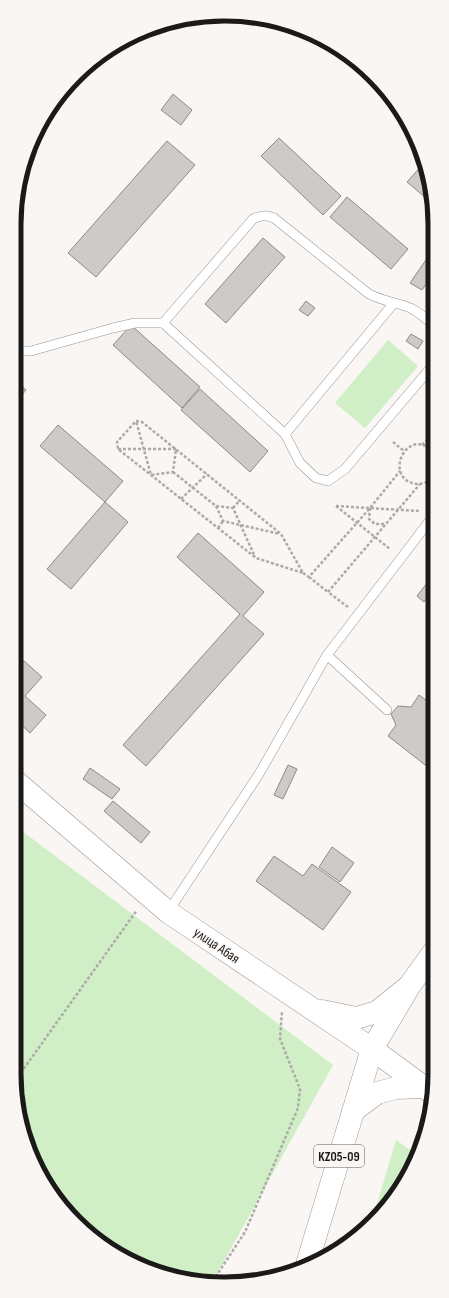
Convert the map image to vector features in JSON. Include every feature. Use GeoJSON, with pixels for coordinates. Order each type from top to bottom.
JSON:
{"type":"FeatureCollection","features":[{"type":"Feature","properties":{"kind":"street","name":"улица Абая"},"geometry":{"type":"LineString","coordinates":[[21,786],[168,912],[372,1049],[428,1090]]}},
{"type":"Feature","properties":{"kind":"street","name":"KZ05-09"},"geometry":{"type":"LineString","coordinates":[[310,1258],[372,1049],[410,985],[428,960]]}},
{"type":"Feature","properties":{"kind":"street"},"geometry":{"type":"LineString","coordinates":[[312,1009],[356,1018],[377,1012],[410,985]]}},
{"type":"Feature","properties":{"kind":"street"},"geometry":{"type":"LineString","coordinates":[[353,1111],[377,1093],[396,1088],[428,1090]]}},
{"type":"Feature","properties":{"kind":"lane"},"geometry":{"type":"LineString","coordinates":[[163,323],[253,220],[260,216],[267,215],[274,218],[369,294],[380,300],[405,306],[417,311],[428,321]]}},
{"type":"Feature","properties":{"kind":"lane"},"geometry":{"type":"LineString","coordinates":[[285,434],[394,304]]}},
{"type":"Feature","properties":{"kind":"lane"},"geometry":{"type":"LineString","coordinates":[[21,351],[31,351],[135,323],[163,323],[285,434],[300,463],[316,478],[328,481],[345,469],[428,371]]}},
{"type":"Feature","properties":{"kind":"lane"},"geometry":{"type":"LineString","coordinates":[[168,912],[259,774],[326,656],[428,523]]}},
{"type":"Feature","properties":{"kind":"lane"},"geometry":{"type":"LineString","coordinates":[[326,656],[387,710]]}},
{"type":"Feature","properties":{"kind":"path"},"geometry":{"type":"LineString","coordinates":[[136,420],[117,442],[118,449],[256,558],[303,573],[358,615]]}},
{"type":"Feature","properties":{"kind":"path"},"geometry":{"type":"LineString","coordinates":[[136,420],[151,475]]}},
{"type":"Feature","properties":{"kind":"path"},"geometry":{"type":"LineString","coordinates":[[136,420],[142,422],[280,534],[303,573]]}},
{"type":"Feature","properties":{"kind":"path"},"geometry":{"type":"LineString","coordinates":[[422,445],[428,438]]}},
{"type":"Feature","properties":{"kind":"path"},"geometry":{"type":"LineString","coordinates":[[393,442],[404,451]]}},
{"type":"Feature","properties":{"kind":"path"},"geometry":{"type":"LineString","coordinates":[[428,447],[422,445],[410,447],[404,451],[399,463],[400,471],[408,480],[413,483],[420,484],[428,482]]}},
{"type":"Feature","properties":{"kind":"path"},"geometry":{"type":"LineString","coordinates":[[118,449],[176,449]]}},
{"type":"Feature","properties":{"kind":"path"},"geometry":{"type":"LineString","coordinates":[[172,472],[176,449]]}},
{"type":"Feature","properties":{"kind":"path"},"geometry":{"type":"LineString","coordinates":[[309,577],[370,508],[400,471]]}},
{"type":"Feature","properties":{"kind":"path"},"geometry":{"type":"LineString","coordinates":[[151,475],[172,472],[216,506],[223,521]]}},
{"type":"Feature","properties":{"kind":"path"},"geometry":{"type":"LineString","coordinates":[[181,499],[207,474]]}},
{"type":"Feature","properties":{"kind":"path"},"geometry":{"type":"LineString","coordinates":[[328,592],[420,484]]}},
{"type":"Feature","properties":{"kind":"path"},"geometry":{"type":"LineString","coordinates":[[233,508],[239,501]]}},
{"type":"Feature","properties":{"kind":"path"},"geometry":{"type":"LineString","coordinates":[[216,506],[233,508]]}},
{"type":"Feature","properties":{"kind":"path"},"geometry":{"type":"LineString","coordinates":[[401,558],[336,506],[419,511]]}},
{"type":"Feature","properties":{"kind":"path"},"geometry":{"type":"LineString","coordinates":[[233,508],[256,558]]}},
{"type":"Feature","properties":{"kind":"path"},"geometry":{"type":"LineString","coordinates":[[370,508],[369,519],[375,524],[386,524]]}},
{"type":"Feature","properties":{"kind":"path"},"geometry":{"type":"LineString","coordinates":[[223,521],[280,534]]}},
{"type":"Feature","properties":{"kind":"path"},"geometry":{"type":"LineString","coordinates":[[218,528],[223,521]]}},
{"type":"Feature","properties":{"kind":"path"},"geometry":{"type":"LineString","coordinates":[[21,1074],[147,895]]}},
{"type":"Feature","properties":{"kind":"path"},"geometry":{"type":"LineString","coordinates":[[216,1277],[245,1232],[298,1108],[300,1089],[280,1039],[283,990]]}},
{"type":"Feature","properties":{"kind":"green space"},"geometry":{"type":"Polygon","coordinates":[[[388,340],[418,366],[365,428],[335,403],[388,340]]]}},
{"type":"Feature","properties":{"kind":"green space"},"geometry":{"type":"Polygon","coordinates":[[[21,830],[333,1065],[215,1277],[185,1273],[159,1266],[134,1256],[111,1243],[90,1226],[72,1208],[55,1187],[36,1151],[25,1113],[21,1087],[21,830]]]}},
{"type":"Feature","properties":{"kind":"green space"},"geometry":{"type":"Polygon","coordinates":[[[396,1140],[413,1152],[394,1187],[375,1210],[396,1140]]]}},
{"type":"Feature","properties":{"kind":"building"},"geometry":{"type":"Polygon","coordinates":[[[173,94],[192,110],[181,125],[161,110],[173,94]]]}},
{"type":"Feature","properties":{"kind":"building"},"geometry":{"type":"Polygon","coordinates":[[[279,138],[341,196],[323,215],[261,156],[279,138]]]}},
{"type":"Feature","properties":{"kind":"building"},"geometry":{"type":"Polygon","coordinates":[[[167,141],[195,165],[96,277],[68,253],[167,141]]]}},
{"type":"Feature","properties":{"kind":"building"},"geometry":{"type":"Polygon","coordinates":[[[420,168],[426,198],[407,182],[420,168]]]}},
{"type":"Feature","properties":{"kind":"building"},"geometry":{"type":"Polygon","coordinates":[[[347,197],[408,249],[391,269],[330,217],[347,197]]]}},
{"type":"Feature","properties":{"kind":"building"},"geometry":{"type":"Polygon","coordinates":[[[263,238],[285,257],[226,323],[205,304],[263,238]]]}},
{"type":"Feature","properties":{"kind":"building"},"geometry":{"type":"Polygon","coordinates":[[[428,257],[428,281],[422,290],[410,283],[428,257]]]}},
{"type":"Feature","properties":{"kind":"building"},"geometry":{"type":"Polygon","coordinates":[[[306,301],[315,308],[308,316],[299,310],[306,301]]]}},
{"type":"Feature","properties":{"kind":"building"},"geometry":{"type":"Polygon","coordinates":[[[131,325],[200,387],[182,408],[113,345],[131,325]]]}},
{"type":"Feature","properties":{"kind":"building"},"geometry":{"type":"Polygon","coordinates":[[[411,334],[423,341],[418,349],[406,341],[411,334]]]}},
{"type":"Feature","properties":{"kind":"building"},"geometry":{"type":"Polygon","coordinates":[[[21,385],[26,390],[21,396],[21,385]]]}},
{"type":"Feature","properties":{"kind":"building"},"geometry":{"type":"Polygon","coordinates":[[[200,389],[268,451],[250,472],[181,410],[200,389]]]}},
{"type":"Feature","properties":{"kind":"building"},"geometry":{"type":"Polygon","coordinates":[[[58,425],[123,481],[105,502],[40,446],[58,425]]]}},
{"type":"Feature","properties":{"kind":"building"},"geometry":{"type":"Polygon","coordinates":[[[105,502],[128,522],[71,589],[47,569],[105,502]]]}},
{"type":"Feature","properties":{"kind":"building"},"geometry":{"type":"Polygon","coordinates":[[[198,533],[264,592],[243,616],[264,634],[146,766],[123,745],[240,614],[177,557],[198,533]]]}},
{"type":"Feature","properties":{"kind":"building"},"geometry":{"type":"Polygon","coordinates":[[[428,582],[428,597],[424,602],[417,596],[428,582]]]}},
{"type":"Feature","properties":{"kind":"building"},"geometry":{"type":"Polygon","coordinates":[[[24,661],[42,677],[25,696],[46,715],[30,733],[21,725],[21,665],[24,661]]]}},
{"type":"Feature","properties":{"kind":"building"},"geometry":{"type":"Polygon","coordinates":[[[419,695],[428,702],[428,767],[388,736],[396,725],[391,714],[398,706],[411,707],[419,695]]]}},
{"type":"Feature","properties":{"kind":"building"},"geometry":{"type":"Polygon","coordinates":[[[288,765],[297,769],[283,799],[274,795],[288,765]]]}},
{"type":"Feature","properties":{"kind":"building"},"geometry":{"type":"Polygon","coordinates":[[[90,768],[120,789],[112,799],[83,779],[90,768]]]}},
{"type":"Feature","properties":{"kind":"building"},"geometry":{"type":"Polygon","coordinates":[[[113,801],[150,832],[141,843],[104,811],[113,801]]]}},
{"type":"Feature","properties":{"kind":"building"},"geometry":{"type":"Polygon","coordinates":[[[332,847],[354,863],[340,882],[319,867],[332,847]]]}},
{"type":"Feature","properties":{"kind":"building"},"geometry":{"type":"Polygon","coordinates":[[[274,856],[303,876],[312,864],[351,892],[323,930],[256,881],[274,856]]]}}]}
